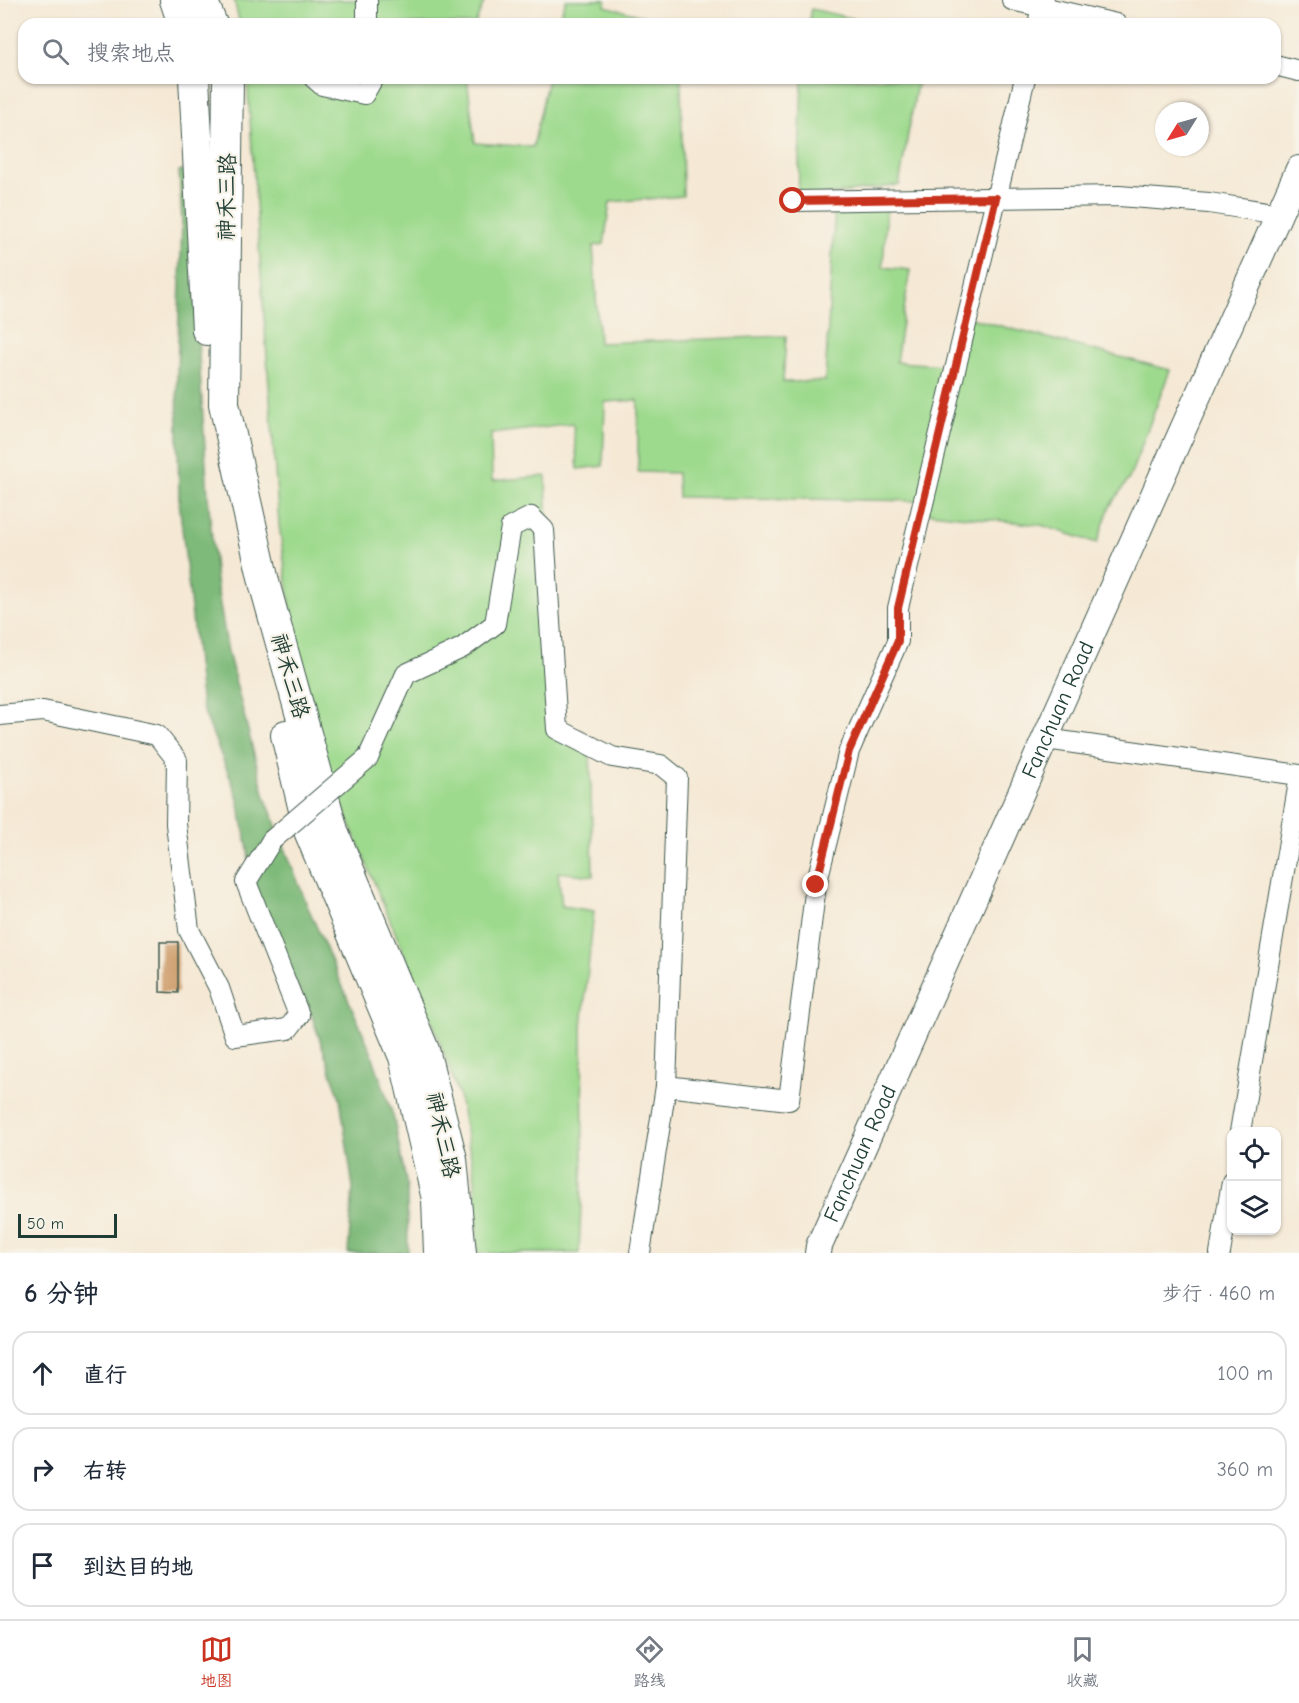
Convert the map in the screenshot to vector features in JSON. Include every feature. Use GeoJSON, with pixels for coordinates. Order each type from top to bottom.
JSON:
{"type":"FeatureCollection","features":[{"type":"Feature","properties":{"kind":"highway"},"geometry":{"type":"LineString","coordinates":[[176,0],[181,18]]}},
{"type":"Feature","properties":{"kind":"highway"},"geometry":{"type":"LineString","coordinates":[[202,0],[210,18]]}},
{"type":"Feature","properties":{"kind":"highway","name":"神禾三路"},"geometry":{"type":"LineString","coordinates":[[194,84],[210,398],[258,620],[309,831],[404,1057],[437,1199],[439,1253]]}},
{"type":"Feature","properties":{"kind":"highway","name":"神禾三路"},"geometry":{"type":"LineString","coordinates":[[228,84],[224,404],[265,586],[334,834],[424,1050],[452,1159],[461,1253]]}},
{"type":"Feature","properties":{"kind":"main road","name":"Fanchuan Road"},"geometry":{"type":"LineString","coordinates":[[818,1253],[819,1246],[1299,168]]}},
{"type":"Feature","properties":{"kind":"street"},"geometry":{"type":"LineString","coordinates":[[367,0],[367,18]]}},
{"type":"Feature","properties":{"kind":"street"},"geometry":{"type":"LineString","coordinates":[[1012,0],[1042,10],[1084,18]]}},
{"type":"Feature","properties":{"kind":"street"},"geometry":{"type":"LineString","coordinates":[[1281,66],[1299,71]]}},
{"type":"Feature","properties":{"kind":"street"},"geometry":{"type":"LineString","coordinates":[[321,84],[364,94],[370,84]]}},
{"type":"Feature","properties":{"kind":"street"},"geometry":{"type":"LineString","coordinates":[[666,1086],[789,1100],[816,885],[849,751],[898,641],[898,608],[1024,84]]}},
{"type":"Feature","properties":{"kind":"street"},"geometry":{"type":"LineString","coordinates":[[793,201],[1119,196],[1209,203],[1279,214]]}},
{"type":"Feature","properties":{"kind":"street"},"geometry":{"type":"LineString","coordinates":[[0,715],[43,711],[157,735],[177,760],[176,824],[189,930],[219,988],[235,1036],[288,1029],[299,1015],[246,882],[272,840],[368,758],[406,674],[462,648],[495,624],[511,527],[531,517],[544,530],[557,729],[612,757],[661,765],[677,778],[666,1086],[640,1253]]}},
{"type":"Feature","properties":{"kind":"street"},"geometry":{"type":"LineString","coordinates":[[1046,739],[1299,775]]}},
{"type":"Feature","properties":{"kind":"street"},"geometry":{"type":"LineString","coordinates":[[1241,1127],[1299,782]]}},
{"type":"Feature","properties":{"kind":"street"},"geometry":{"type":"LineString","coordinates":[[1220,1253],[1227,1212]]}},
{"type":"Feature","properties":{"kind":"green space"},"geometry":{"type":"Polygon","coordinates":[[[234,0],[485,0],[478,18],[238,18],[234,0]]]}},
{"type":"Feature","properties":{"kind":"green space"},"geometry":{"type":"Polygon","coordinates":[[[566,0],[606,0],[605,6],[650,18],[559,18],[566,0]]]}},
{"type":"Feature","properties":{"kind":"green space"},"geometry":{"type":"Polygon","coordinates":[[[811,9],[851,18],[810,18],[811,9]]]}},
{"type":"Feature","properties":{"kind":"green space"},"geometry":{"type":"Polygon","coordinates":[[[247,84],[468,84],[475,143],[533,147],[547,84],[681,84],[683,196],[610,202],[604,244],[593,246],[599,343],[786,336],[783,382],[825,381],[835,205],[887,203],[883,267],[910,270],[896,362],[958,366],[970,318],[1170,370],[1129,479],[1110,506],[1097,543],[1041,525],[922,512],[924,501],[678,497],[677,473],[638,472],[638,400],[605,402],[603,466],[578,469],[573,424],[491,434],[492,481],[546,476],[553,726],[590,747],[593,876],[558,872],[562,906],[594,911],[582,1027],[583,1158],[579,1253],[477,1253],[475,1178],[459,1096],[433,1023],[330,777],[295,638],[279,525],[247,84]]]}},
{"type":"Feature","properties":{"kind":"green space"},"geometry":{"type":"Polygon","coordinates":[[[802,84],[917,84],[899,185],[798,199],[802,84]]]}},
{"type":"Feature","properties":{"kind":"green space"},"geometry":{"type":"Polygon","coordinates":[[[187,168],[208,496],[216,581],[228,652],[265,797],[307,905],[370,1049],[393,1115],[407,1186],[408,1253],[348,1253],[353,1188],[340,1098],[309,1008],[275,945],[252,911],[248,849],[237,795],[202,707],[179,501],[177,374],[182,222],[179,171],[187,168]]]}},
{"type":"Feature","properties":{"kind":"building"},"geometry":{"type":"Polygon","coordinates":[[[160,942],[178,942],[178,993],[160,992],[160,942]]]}},
{"type":"Feature","properties":{"kind":"route"},"geometry":{"type":"LineString","coordinates":[[793,201],[996,198],[898,608],[898,641],[849,751],[816,885]]}}]}
